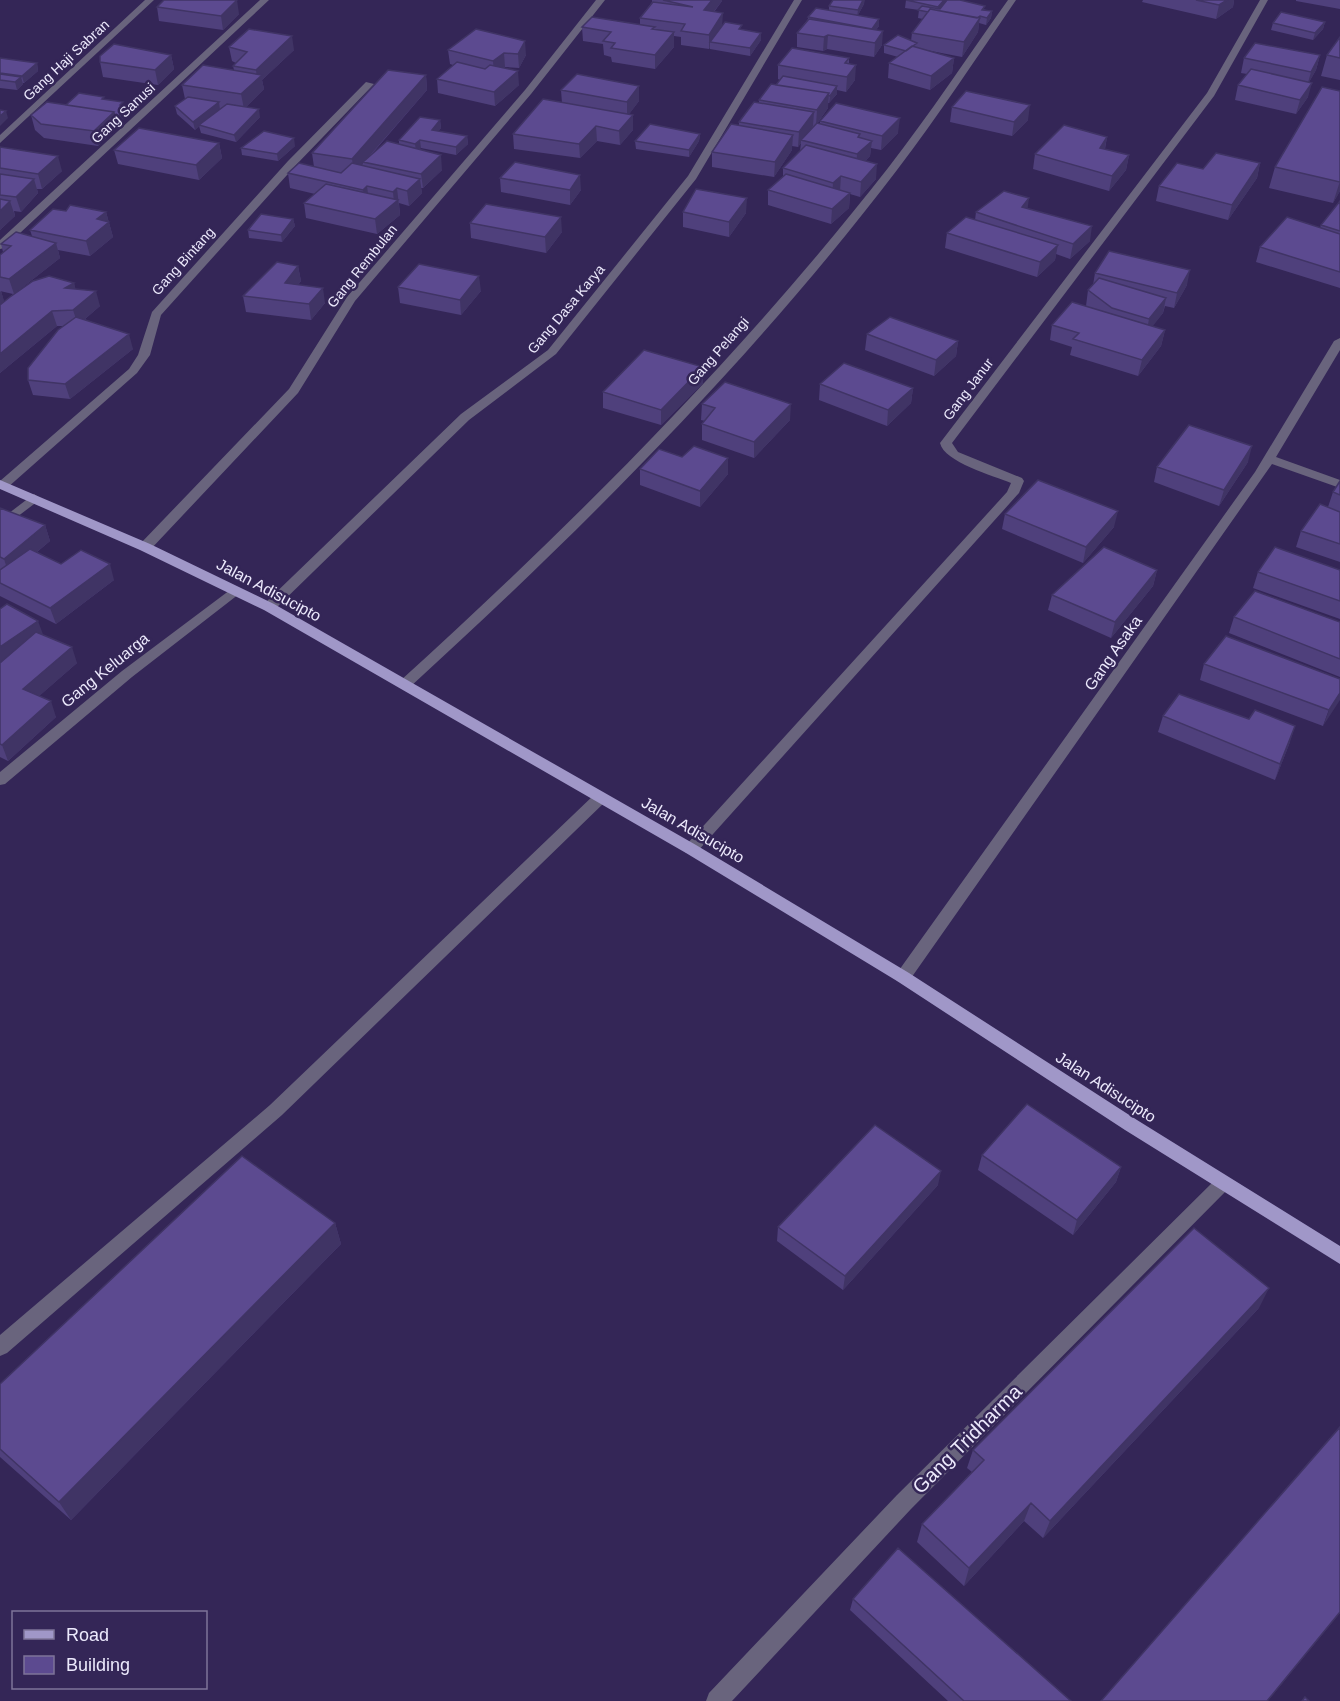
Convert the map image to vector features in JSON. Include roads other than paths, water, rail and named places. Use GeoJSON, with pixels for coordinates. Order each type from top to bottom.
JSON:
{"type":"FeatureCollection","features":[{"type":"Feature","properties":{"kind":"main road","name":"Jalan Adisucipto"},"geometry":{"type":"LineString","coordinates":[[2,484],[145,547],[269,607],[601,797],[903,977],[1223,1184],[1340,1256]]}},
{"type":"Feature","properties":{"kind":"street","name":"Gang Haji Sabran"},"geometry":{"type":"LineString","coordinates":[[0,140],[150,0]]}},
{"type":"Feature","properties":{"kind":"street","name":"Gang Sanusi"},"geometry":{"type":"LineString","coordinates":[[0,246],[265,0]]}},
{"type":"Feature","properties":{"kind":"street","name":"Gang Rembulan"},"geometry":{"type":"LineString","coordinates":[[145,547],[294,391],[351,299],[528,92],[601,0]]}},
{"type":"Feature","properties":{"kind":"street","name":"Gang Dasa Karya"},"geometry":{"type":"LineString","coordinates":[[269,607],[465,417],[496,393],[533,370],[552,352],[692,177],[798,0]]}},
{"type":"Feature","properties":{"kind":"street","name":"Gang Pelangi"},"geometry":{"type":"LineString","coordinates":[[405,684],[524,573],[682,416],[876,190],[1012,0]]}},
{"type":"Feature","properties":{"kind":"street","name":"Gang Janur"},"geometry":{"type":"LineString","coordinates":[[691,849],[1013,493],[1018,481],[954,455],[947,448],[946,443],[1211,94],[1264,0]]}},
{"type":"Feature","properties":{"kind":"street","name":"Gang Bintang"},"geometry":{"type":"LineString","coordinates":[[2,484],[133,371],[144,355],[156,314],[292,164],[369,84]]}},
{"type":"Feature","properties":{"kind":"street","name":"Gang Asaka"},"geometry":{"type":"LineString","coordinates":[[903,977],[1269,459],[1340,341]]}},
{"type":"Feature","properties":{"kind":"street"},"geometry":{"type":"LineString","coordinates":[[1269,459],[1340,484]]}},
{"type":"Feature","properties":{"kind":"street"},"geometry":{"type":"LineString","coordinates":[[0,526],[34,498]]}},
{"type":"Feature","properties":{"kind":"street","name":"Gang Keluarga"},"geometry":{"type":"LineString","coordinates":[[0,780],[127,674],[234,591]]}},
{"type":"Feature","properties":{"kind":"street"},"geometry":{"type":"LineString","coordinates":[[0,1347],[276,1110],[601,797]]}},
{"type":"Feature","properties":{"kind":"street","name":"Gang Tridharma"},"geometry":{"type":"LineString","coordinates":[[717,1701],[904,1502],[1223,1184]]}}]}
